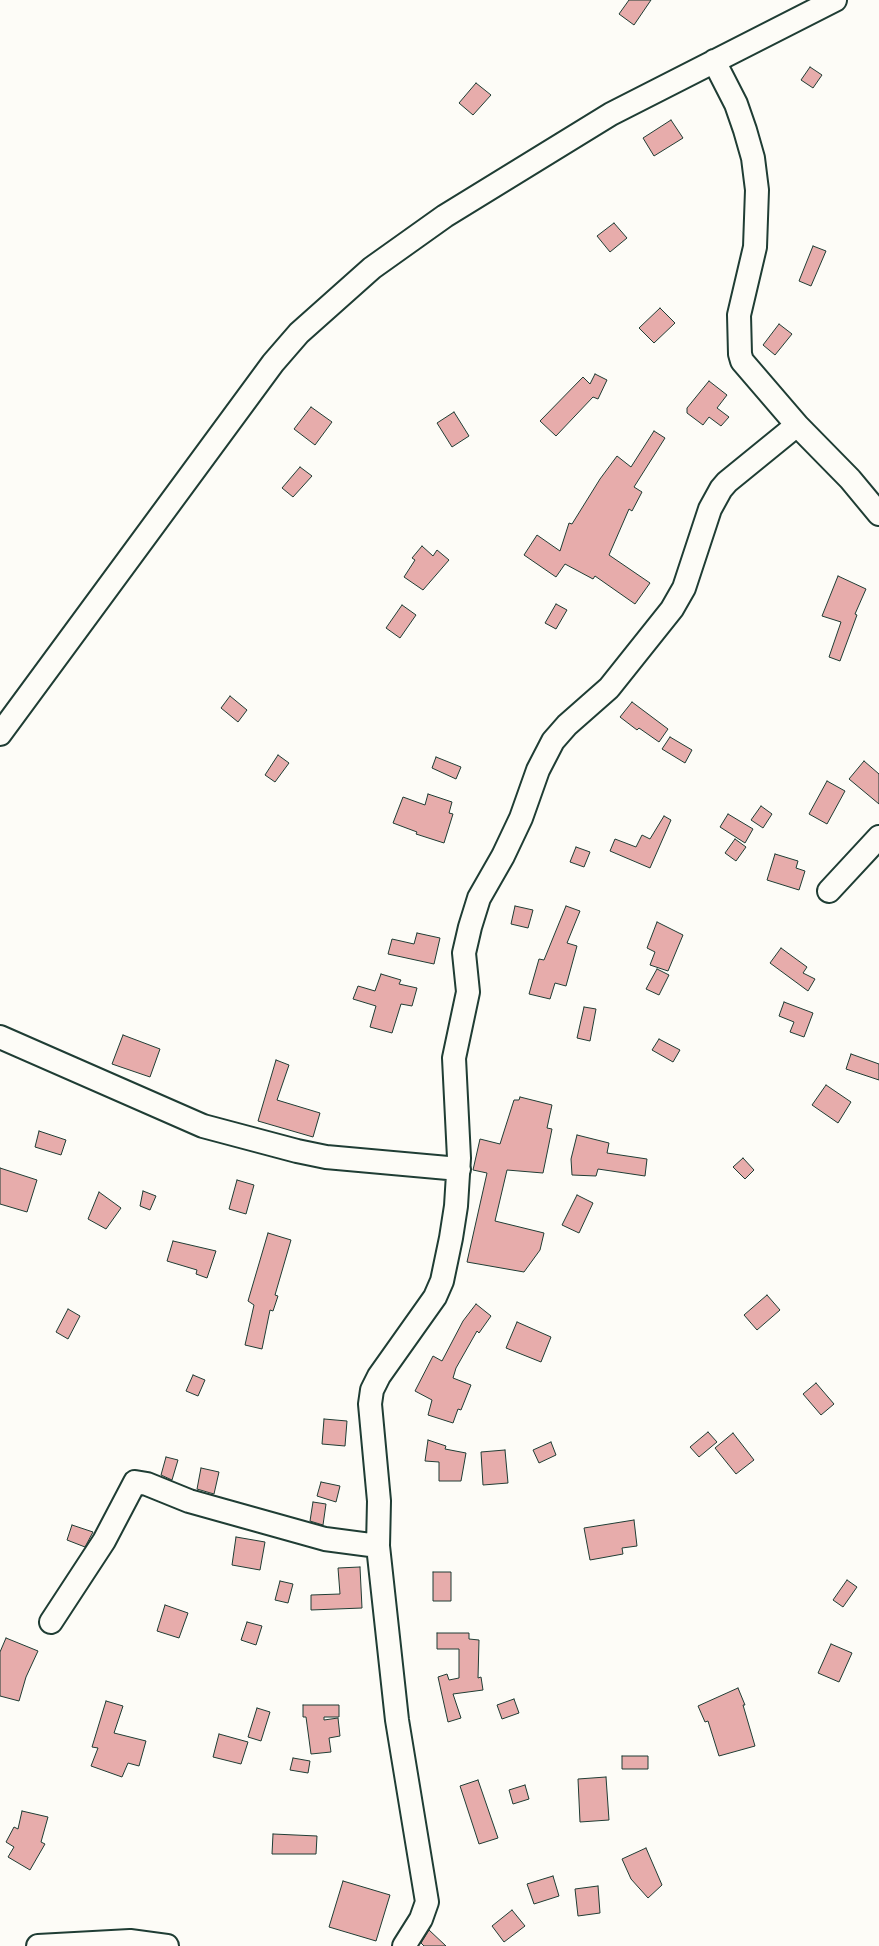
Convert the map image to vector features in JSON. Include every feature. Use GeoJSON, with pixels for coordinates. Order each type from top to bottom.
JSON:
{"type":"FeatureCollection","features":[{"type":"Feature","properties":{"kind":"street"},"geometry":{"type":"LineString","coordinates":[[0,734],[262,377],[299,333],[372,268],[444,216],[610,114],[835,0]]}},
{"type":"Feature","properties":{"kind":"street"},"geometry":{"type":"LineString","coordinates":[[714,62],[736,104],[745,130],[753,158],[757,190],[755,247],[739,314],[740,354],[742,361],[797,425],[850,479],[879,514]]}},
{"type":"Feature","properties":{"kind":"street"},"geometry":{"type":"LineString","coordinates":[[404,1946],[421,1919],[427,1902],[396,1720],[378,1546],[379,1502],[369,1413],[372,1390],[401,1343],[428,1310],[439,1291],[456,1206],[459,1169],[454,1058],[468,992],[466,946],[479,898],[504,856],[521,818],[538,770],[552,741],[567,725],[609,688],[656,631],[676,602],[690,573],[710,509],[721,489],[797,425]]}},
{"type":"Feature","properties":{"kind":"street"},"geometry":{"type":"LineString","coordinates":[[829,891],[879,837]]}},
{"type":"Feature","properties":{"kind":"street"},"geometry":{"type":"LineString","coordinates":[[0,1037],[203,1126],[326,1157],[459,1169]]}},
{"type":"Feature","properties":{"kind":"street"},"geometry":{"type":"LineString","coordinates":[[51,1622],[104,1541],[135,1482],[147,1484],[189,1501],[325,1539],[378,1546]]}},
{"type":"Feature","properties":{"kind":"street"},"geometry":{"type":"LineString","coordinates":[[38,1946],[130,1941],[167,1946]]}},
{"type":"Feature","properties":{"kind":"building"},"geometry":{"type":"Polygon","coordinates":[[[629,0],[651,0],[634,25],[619,14],[629,0]]]}},
{"type":"Feature","properties":{"kind":"building"},"geometry":{"type":"Polygon","coordinates":[[[810,67],[822,75],[813,88],[801,80],[810,67]]]}},
{"type":"Feature","properties":{"kind":"building"},"geometry":{"type":"Polygon","coordinates":[[[476,83],[491,95],[473,115],[459,103],[476,83]]]}},
{"type":"Feature","properties":{"kind":"building"},"geometry":{"type":"Polygon","coordinates":[[[671,120],[683,138],[654,156],[643,138],[671,120]]]}},
{"type":"Feature","properties":{"kind":"building"},"geometry":{"type":"Polygon","coordinates":[[[614,223],[627,238],[610,252],[597,236],[614,223]]]}},
{"type":"Feature","properties":{"kind":"building"},"geometry":{"type":"Polygon","coordinates":[[[813,246],[826,251],[811,286],[799,281],[813,246]]]}},
{"type":"Feature","properties":{"kind":"building"},"geometry":{"type":"Polygon","coordinates":[[[660,308],[675,323],[654,343],[639,328],[660,308]]]}},
{"type":"Feature","properties":{"kind":"building"},"geometry":{"type":"Polygon","coordinates":[[[779,324],[792,334],[775,355],[763,345],[779,324]]]}},
{"type":"Feature","properties":{"kind":"building"},"geometry":{"type":"Polygon","coordinates":[[[595,374],[607,380],[598,399],[593,397],[556,436],[540,421],[583,377],[590,384],[595,374]]]}},
{"type":"Feature","properties":{"kind":"building"},"geometry":{"type":"Polygon","coordinates":[[[709,381],[727,395],[717,408],[729,417],[721,426],[709,417],[703,425],[687,413],[687,408],[709,381]]]}},
{"type":"Feature","properties":{"kind":"building"},"geometry":{"type":"Polygon","coordinates":[[[311,407],[332,422],[315,445],[294,429],[311,407]]]}},
{"type":"Feature","properties":{"kind":"building"},"geometry":{"type":"Polygon","coordinates":[[[454,412],[469,436],[452,447],[437,423],[454,412]]]}},
{"type":"Feature","properties":{"kind":"building"},"geometry":{"type":"Polygon","coordinates":[[[654,431],[665,438],[634,487],[642,492],[632,511],[629,509],[609,555],[650,583],[635,604],[595,576],[593,579],[565,564],[556,577],[524,555],[537,535],[560,551],[569,523],[572,524],[617,456],[631,467],[654,431]]]}},
{"type":"Feature","properties":{"kind":"building"},"geometry":{"type":"Polygon","coordinates":[[[300,467],[312,476],[293,497],[282,488],[300,467]]]}},
{"type":"Feature","properties":{"kind":"building"},"geometry":{"type":"Polygon","coordinates":[[[422,546],[433,556],[437,550],[449,560],[423,590],[404,577],[415,560],[412,558],[422,546]]]}},
{"type":"Feature","properties":{"kind":"building"},"geometry":{"type":"Polygon","coordinates":[[[838,576],[866,589],[855,614],[857,615],[840,661],[829,657],[841,622],[822,616],[838,576]]]}},
{"type":"Feature","properties":{"kind":"building"},"geometry":{"type":"Polygon","coordinates":[[[556,604],[567,610],[556,629],[545,623],[556,604]]]}},
{"type":"Feature","properties":{"kind":"building"},"geometry":{"type":"Polygon","coordinates":[[[402,605],[416,615],[400,638],[386,628],[402,605]]]}},
{"type":"Feature","properties":{"kind":"building"},"geometry":{"type":"Polygon","coordinates":[[[230,696],[247,710],[238,722],[221,708],[230,696]]]}},
{"type":"Feature","properties":{"kind":"building"},"geometry":{"type":"Polygon","coordinates":[[[632,702],[668,729],[659,742],[639,728],[637,730],[620,717],[632,702]]]}},
{"type":"Feature","properties":{"kind":"building"},"geometry":{"type":"Polygon","coordinates":[[[670,737],[692,750],[685,763],[662,749],[670,737]]]}},
{"type":"Feature","properties":{"kind":"building"},"geometry":{"type":"Polygon","coordinates":[[[278,755],[289,763],[275,782],[265,775],[278,755]]]}},
{"type":"Feature","properties":{"kind":"building"},"geometry":{"type":"Polygon","coordinates":[[[436,757],[461,767],[456,779],[432,768],[436,757]]]}},
{"type":"Feature","properties":{"kind":"building"},"geometry":{"type":"Polygon","coordinates":[[[864,761],[879,774],[879,804],[849,779],[864,761]]]}},
{"type":"Feature","properties":{"kind":"building"},"geometry":{"type":"Polygon","coordinates":[[[827,781],[845,791],[827,824],[809,814],[827,781]]]}},
{"type":"Feature","properties":{"kind":"building"},"geometry":{"type":"Polygon","coordinates":[[[428,794],[452,802],[449,813],[453,814],[444,843],[416,834],[417,832],[393,823],[403,797],[425,805],[428,794]]]}},
{"type":"Feature","properties":{"kind":"building"},"geometry":{"type":"Polygon","coordinates":[[[761,806],[772,814],[763,828],[751,820],[761,806]]]}},
{"type":"Feature","properties":{"kind":"building"},"geometry":{"type":"Polygon","coordinates":[[[728,814],[753,829],[745,843],[720,827],[728,814]]]}},
{"type":"Feature","properties":{"kind":"building"},"geometry":{"type":"Polygon","coordinates":[[[664,816],[671,820],[650,868],[610,851],[615,839],[636,847],[642,835],[650,839],[664,816]]]}},
{"type":"Feature","properties":{"kind":"building"},"geometry":{"type":"Polygon","coordinates":[[[735,839],[746,847],[736,861],[725,853],[735,839]]]}},
{"type":"Feature","properties":{"kind":"building"},"geometry":{"type":"Polygon","coordinates":[[[576,847],[590,852],[584,867],[570,862],[576,847]]]}},
{"type":"Feature","properties":{"kind":"building"},"geometry":{"type":"Polygon","coordinates":[[[775,854],[798,861],[796,868],[805,871],[799,890],[767,880],[775,854]]]}},
{"type":"Feature","properties":{"kind":"building"},"geometry":{"type":"Polygon","coordinates":[[[515,906],[533,910],[528,928],[511,924],[515,906]]]}},
{"type":"Feature","properties":{"kind":"building"},"geometry":{"type":"Polygon","coordinates":[[[566,906],[580,911],[567,943],[577,946],[566,986],[555,983],[550,999],[529,994],[539,959],[544,960],[566,906]]]}},
{"type":"Feature","properties":{"kind":"building"},"geometry":{"type":"Polygon","coordinates":[[[657,922],[683,935],[668,971],[650,965],[655,952],[647,948],[657,922]]]}},
{"type":"Feature","properties":{"kind":"building"},"geometry":{"type":"Polygon","coordinates":[[[417,933],[440,938],[434,964],[388,954],[392,939],[414,944],[417,933]]]}},
{"type":"Feature","properties":{"kind":"building"},"geometry":{"type":"Polygon","coordinates":[[[781,948],[807,967],[803,973],[815,979],[808,991],[770,963],[781,948]]]}},
{"type":"Feature","properties":{"kind":"building"},"geometry":{"type":"Polygon","coordinates":[[[657,969],[669,975],[659,995],[646,989],[657,969]]]}},
{"type":"Feature","properties":{"kind":"building"},"geometry":{"type":"Polygon","coordinates":[[[381,974],[401,980],[399,984],[417,988],[412,1006],[401,1004],[392,1033],[370,1027],[376,1006],[353,999],[358,986],[375,991],[381,974]]]}},
{"type":"Feature","properties":{"kind":"building"},"geometry":{"type":"Polygon","coordinates":[[[784,1002],[813,1013],[804,1037],[790,1032],[794,1022],[779,1016],[784,1002]]]}},
{"type":"Feature","properties":{"kind":"building"},"geometry":{"type":"Polygon","coordinates":[[[584,1007],[596,1009],[590,1041],[577,1038],[584,1007]]]}},
{"type":"Feature","properties":{"kind":"building"},"geometry":{"type":"Polygon","coordinates":[[[123,1035],[160,1049],[150,1077],[112,1064],[123,1035]]]}},
{"type":"Feature","properties":{"kind":"building"},"geometry":{"type":"Polygon","coordinates":[[[659,1039],[680,1050],[673,1062],[652,1050],[659,1039]]]}},
{"type":"Feature","properties":{"kind":"building"},"geometry":{"type":"Polygon","coordinates":[[[851,1054],[879,1064],[879,1080],[846,1069],[851,1054]]]}},
{"type":"Feature","properties":{"kind":"building"},"geometry":{"type":"Polygon","coordinates":[[[276,1060],[289,1065],[277,1100],[320,1113],[313,1137],[258,1121],[276,1060]]]}},
{"type":"Feature","properties":{"kind":"building"},"geometry":{"type":"Polygon","coordinates":[[[826,1085],[851,1102],[838,1123],[812,1105],[826,1085]]]}},
{"type":"Feature","properties":{"kind":"building"},"geometry":{"type":"Polygon","coordinates":[[[520,1097],[552,1105],[547,1128],[552,1129],[543,1173],[507,1170],[495,1221],[544,1233],[540,1250],[524,1272],[467,1262],[487,1173],[473,1170],[480,1139],[500,1144],[514,1100],[519,1100],[520,1097]]]}},
{"type":"Feature","properties":{"kind":"building"},"geometry":{"type":"Polygon","coordinates":[[[39,1131],[66,1140],[61,1155],[35,1147],[39,1131]]]}},
{"type":"Feature","properties":{"kind":"building"},"geometry":{"type":"Polygon","coordinates":[[[577,1135],[609,1143],[607,1153],[647,1159],[645,1176],[598,1169],[596,1176],[572,1175],[571,1159],[577,1135]]]}},
{"type":"Feature","properties":{"kind":"building"},"geometry":{"type":"Polygon","coordinates":[[[743,1158],[754,1170],[745,1179],[733,1167],[743,1158]]]}},
{"type":"Feature","properties":{"kind":"building"},"geometry":{"type":"Polygon","coordinates":[[[0,1168],[37,1180],[27,1212],[0,1204],[0,1168]]]}},
{"type":"Feature","properties":{"kind":"building"},"geometry":{"type":"Polygon","coordinates":[[[237,1180],[254,1185],[246,1214],[229,1209],[237,1180]]]}},
{"type":"Feature","properties":{"kind":"building"},"geometry":{"type":"Polygon","coordinates":[[[143,1191],[156,1196],[150,1210],[140,1206],[143,1191]]]}},
{"type":"Feature","properties":{"kind":"building"},"geometry":{"type":"Polygon","coordinates":[[[99,1192],[121,1208],[106,1229],[88,1219],[99,1192]]]}},
{"type":"Feature","properties":{"kind":"building"},"geometry":{"type":"Polygon","coordinates":[[[577,1195],[593,1203],[579,1233],[562,1225],[577,1195]]]}},
{"type":"Feature","properties":{"kind":"building"},"geometry":{"type":"Polygon","coordinates":[[[268,1233],[291,1240],[275,1295],[278,1296],[273,1311],[270,1310],[262,1349],[245,1345],[254,1305],[248,1301],[268,1233]]]}},
{"type":"Feature","properties":{"kind":"building"},"geometry":{"type":"Polygon","coordinates":[[[173,1241],[216,1251],[207,1278],[196,1274],[197,1270],[167,1261],[173,1241]]]}},
{"type":"Feature","properties":{"kind":"building"},"geometry":{"type":"Polygon","coordinates":[[[767,1295],[780,1310],[757,1330],[744,1315],[767,1295]]]}},
{"type":"Feature","properties":{"kind":"building"},"geometry":{"type":"Polygon","coordinates":[[[476,1304],[491,1316],[479,1333],[477,1331],[456,1368],[453,1378],[471,1385],[461,1410],[458,1409],[453,1423],[428,1415],[432,1400],[415,1391],[433,1356],[442,1361],[463,1321],[476,1304]]]}},
{"type":"Feature","properties":{"kind":"building"},"geometry":{"type":"Polygon","coordinates":[[[68,1309],[80,1316],[68,1339],[56,1332],[68,1309]]]}},
{"type":"Feature","properties":{"kind":"building"},"geometry":{"type":"Polygon","coordinates":[[[517,1322],[551,1337],[541,1362],[506,1348],[517,1322]]]}},
{"type":"Feature","properties":{"kind":"building"},"geometry":{"type":"Polygon","coordinates":[[[193,1375],[205,1380],[198,1396],[186,1391],[193,1375]]]}},
{"type":"Feature","properties":{"kind":"building"},"geometry":{"type":"Polygon","coordinates":[[[816,1383],[834,1404],[821,1415],[803,1394],[816,1383]]]}},
{"type":"Feature","properties":{"kind":"building"},"geometry":{"type":"Polygon","coordinates":[[[324,1419],[347,1421],[345,1446],[322,1444],[324,1419]]]}},
{"type":"Feature","properties":{"kind":"building"},"geometry":{"type":"Polygon","coordinates":[[[708,1432],[717,1442],[699,1457],[690,1447],[708,1432]]]}},
{"type":"Feature","properties":{"kind":"building"},"geometry":{"type":"Polygon","coordinates":[[[733,1433],[754,1460],[736,1474],[715,1448],[733,1433]]]}},
{"type":"Feature","properties":{"kind":"building"},"geometry":{"type":"Polygon","coordinates":[[[428,1440],[446,1446],[445,1449],[466,1453],[461,1481],[439,1481],[439,1462],[425,1461],[428,1440]]]}},
{"type":"Feature","properties":{"kind":"building"},"geometry":{"type":"Polygon","coordinates":[[[551,1442],[556,1455],[539,1463],[533,1450],[551,1442]]]}},
{"type":"Feature","properties":{"kind":"building"},"geometry":{"type":"Polygon","coordinates":[[[505,1450],[508,1483],[483,1485],[481,1452],[505,1450]]]}},
{"type":"Feature","properties":{"kind":"building"},"geometry":{"type":"Polygon","coordinates":[[[166,1457],[178,1460],[172,1480],[161,1475],[166,1457]]]}},
{"type":"Feature","properties":{"kind":"building"},"geometry":{"type":"Polygon","coordinates":[[[201,1468],[219,1472],[214,1494],[197,1489],[201,1468]]]}},
{"type":"Feature","properties":{"kind":"building"},"geometry":{"type":"Polygon","coordinates":[[[321,1482],[340,1486],[336,1502],[317,1496],[321,1482]]]}},
{"type":"Feature","properties":{"kind":"building"},"geometry":{"type":"Polygon","coordinates":[[[313,1502],[326,1504],[323,1525],[310,1521],[313,1502]]]}},
{"type":"Feature","properties":{"kind":"building"},"geometry":{"type":"Polygon","coordinates":[[[634,1520],[637,1546],[622,1548],[623,1554],[590,1560],[584,1528],[634,1520]]]}},
{"type":"Feature","properties":{"kind":"building"},"geometry":{"type":"Polygon","coordinates":[[[72,1525],[93,1532],[85,1547],[67,1540],[72,1525]]]}},
{"type":"Feature","properties":{"kind":"building"},"geometry":{"type":"Polygon","coordinates":[[[236,1537],[265,1542],[260,1570],[232,1565],[236,1537]]]}},
{"type":"Feature","properties":{"kind":"building"},"geometry":{"type":"Polygon","coordinates":[[[360,1567],[362,1608],[311,1610],[311,1595],[340,1594],[338,1568],[360,1567]]]}},
{"type":"Feature","properties":{"kind":"building"},"geometry":{"type":"Polygon","coordinates":[[[433,1572],[451,1572],[451,1601],[433,1601],[433,1572]]]}},
{"type":"Feature","properties":{"kind":"building"},"geometry":{"type":"Polygon","coordinates":[[[847,1580],[857,1587],[843,1607],[833,1600],[847,1580]]]}},
{"type":"Feature","properties":{"kind":"building"},"geometry":{"type":"Polygon","coordinates":[[[280,1581],[293,1584],[288,1603],[275,1600],[280,1581]]]}},
{"type":"Feature","properties":{"kind":"building"},"geometry":{"type":"Polygon","coordinates":[[[165,1605],[188,1613],[179,1638],[157,1631],[165,1605]]]}},
{"type":"Feature","properties":{"kind":"building"},"geometry":{"type":"Polygon","coordinates":[[[247,1622],[262,1626],[256,1645],[241,1640],[247,1622]]]}},
{"type":"Feature","properties":{"kind":"building"},"geometry":{"type":"Polygon","coordinates":[[[437,1633],[469,1633],[469,1639],[479,1640],[478,1678],[481,1677],[483,1690],[453,1694],[461,1718],[448,1722],[438,1677],[447,1674],[449,1680],[459,1678],[459,1649],[437,1649],[437,1633]]]}},
{"type":"Feature","properties":{"kind":"building"},"geometry":{"type":"Polygon","coordinates":[[[6,1638],[38,1651],[26,1677],[19,1701],[0,1696],[0,1652],[6,1638]]]}},
{"type":"Feature","properties":{"kind":"building"},"geometry":{"type":"Polygon","coordinates":[[[831,1644],[852,1653],[839,1682],[818,1673],[831,1644]]]}},
{"type":"Feature","properties":{"kind":"building"},"geometry":{"type":"Polygon","coordinates":[[[738,1688],[745,1705],[743,1705],[755,1746],[719,1756],[708,1721],[705,1722],[698,1706],[738,1688]]]}},
{"type":"Feature","properties":{"kind":"building"},"geometry":{"type":"Polygon","coordinates":[[[514,1699],[519,1713],[502,1719],[497,1705],[514,1699]]]}},
{"type":"Feature","properties":{"kind":"building"},"geometry":{"type":"Polygon","coordinates":[[[106,1701],[123,1706],[114,1733],[146,1741],[139,1766],[128,1763],[122,1777],[91,1766],[98,1748],[92,1747],[106,1701]]]}},
{"type":"Feature","properties":{"kind":"building"},"geometry":{"type":"Polygon","coordinates":[[[303,1705],[339,1705],[339,1717],[324,1717],[324,1720],[338,1718],[340,1736],[329,1738],[331,1752],[311,1754],[306,1717],[303,1717],[303,1705]]]}},
{"type":"Feature","properties":{"kind":"building"},"geometry":{"type":"Polygon","coordinates":[[[257,1708],[270,1712],[261,1741],[248,1737],[257,1708]]]}},
{"type":"Feature","properties":{"kind":"building"},"geometry":{"type":"Polygon","coordinates":[[[219,1734],[248,1742],[241,1764],[213,1757],[219,1734]]]}},
{"type":"Feature","properties":{"kind":"building"},"geometry":{"type":"Polygon","coordinates":[[[622,1756],[648,1756],[648,1769],[622,1769],[622,1756]]]}},
{"type":"Feature","properties":{"kind":"building"},"geometry":{"type":"Polygon","coordinates":[[[293,1758],[310,1761],[308,1773],[290,1770],[293,1758]]]}},
{"type":"Feature","properties":{"kind":"building"},"geometry":{"type":"Polygon","coordinates":[[[606,1777],[609,1820],[580,1822],[578,1779],[606,1777]]]}},
{"type":"Feature","properties":{"kind":"building"},"geometry":{"type":"Polygon","coordinates":[[[478,1780],[498,1838],[479,1844],[460,1786],[478,1780]]]}},
{"type":"Feature","properties":{"kind":"building"},"geometry":{"type":"Polygon","coordinates":[[[525,1785],[529,1799],[513,1804],[509,1790],[525,1785]]]}},
{"type":"Feature","properties":{"kind":"building"},"geometry":{"type":"Polygon","coordinates":[[[22,1811],[48,1817],[41,1842],[45,1844],[30,1870],[8,1857],[14,1847],[6,1842],[14,1827],[18,1829],[22,1811]]]}},
{"type":"Feature","properties":{"kind":"building"},"geometry":{"type":"Polygon","coordinates":[[[273,1834],[317,1836],[316,1854],[272,1854],[273,1834]]]}},
{"type":"Feature","properties":{"kind":"building"},"geometry":{"type":"Polygon","coordinates":[[[646,1848],[662,1885],[648,1898],[631,1879],[622,1859],[646,1848]]]}},
{"type":"Feature","properties":{"kind":"building"},"geometry":{"type":"Polygon","coordinates":[[[553,1876],[559,1896],[534,1904],[527,1884],[553,1876]]]}},
{"type":"Feature","properties":{"kind":"building"},"geometry":{"type":"Polygon","coordinates":[[[343,1881],[390,1895],[376,1941],[329,1927],[343,1881]]]}},
{"type":"Feature","properties":{"kind":"building"},"geometry":{"type":"Polygon","coordinates":[[[598,1886],[600,1913],[578,1916],[575,1889],[598,1886]]]}},
{"type":"Feature","properties":{"kind":"building"},"geometry":{"type":"Polygon","coordinates":[[[512,1910],[525,1926],[504,1942],[492,1926],[512,1910]]]}},
{"type":"Feature","properties":{"kind":"building"},"geometry":{"type":"Polygon","coordinates":[[[429,1930],[446,1946],[424,1946],[421,1943],[429,1930]]]}}]}
